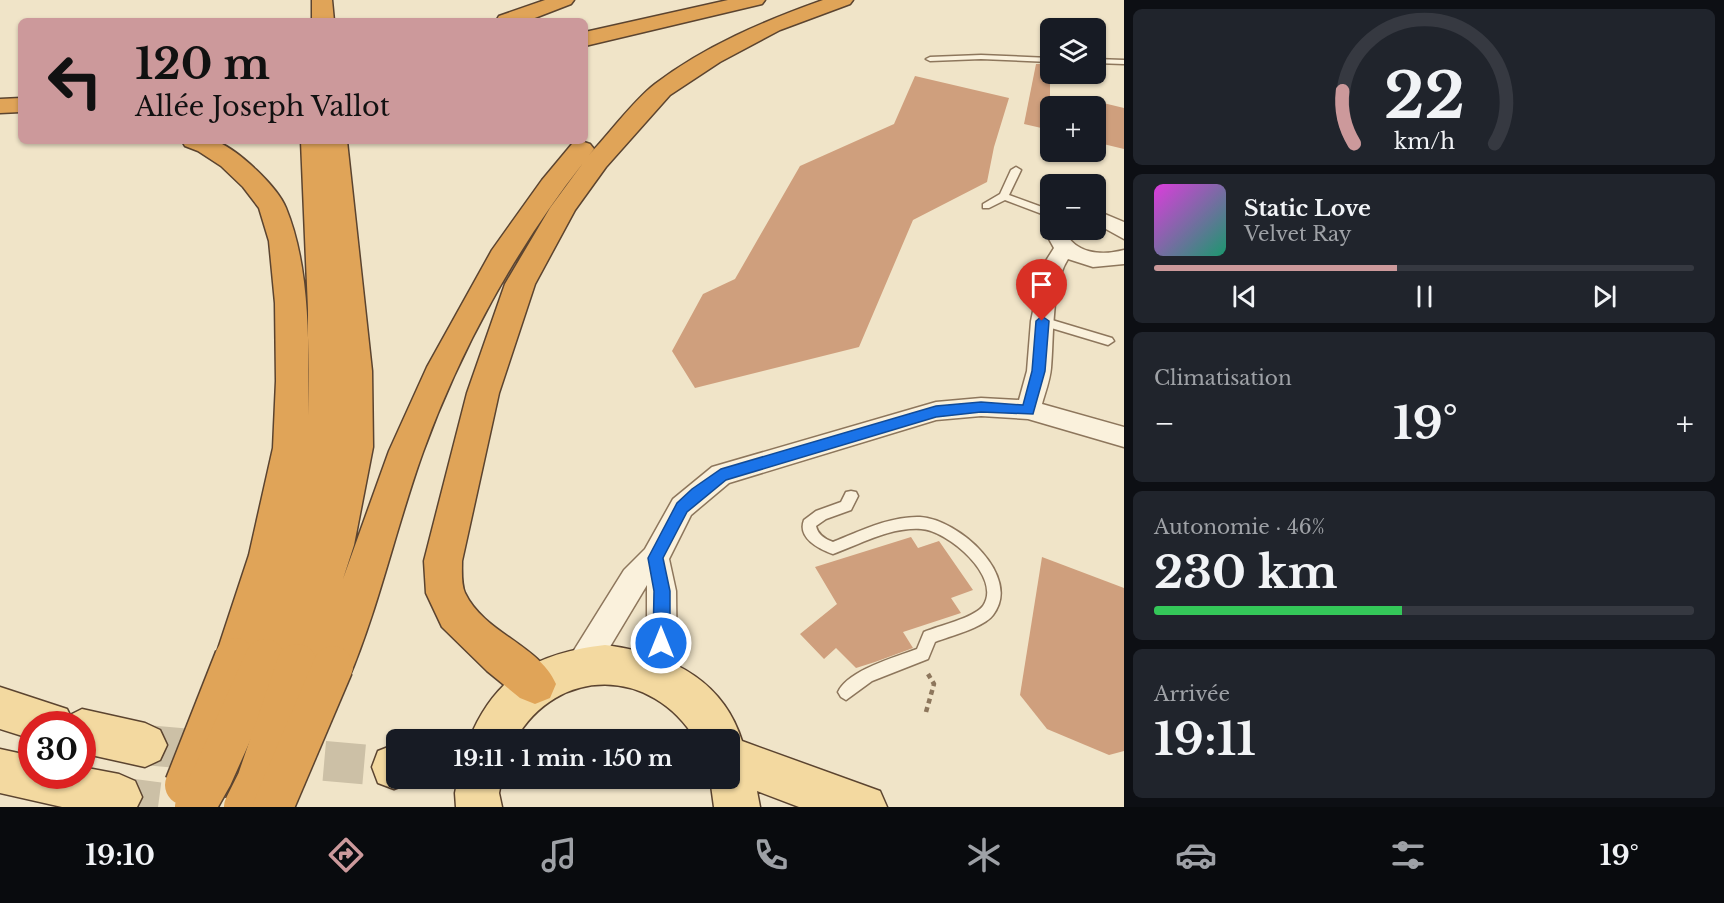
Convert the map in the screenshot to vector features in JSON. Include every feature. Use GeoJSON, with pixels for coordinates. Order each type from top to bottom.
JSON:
{"type":"FeatureCollection","features":[{"type":"Feature","properties":{"kind":"highway"},"geometry":{"type":"LineString","coordinates":[[305,0],[306,18]]}},
{"type":"Feature","properties":{"kind":"highway"},"geometry":{"type":"LineString","coordinates":[[322,0],[323,18]]}},
{"type":"Feature","properties":{"kind":"highway"},"geometry":{"type":"LineString","coordinates":[[515,18],[564,0]]}},
{"type":"Feature","properties":{"kind":"highway"},"geometry":{"type":"LineString","coordinates":[[588,21],[686,0]]}},
{"type":"Feature","properties":{"kind":"highway"},"geometry":{"type":"LineString","coordinates":[[588,38],[755,0]]}},
{"type":"Feature","properties":{"kind":"highway"},"geometry":{"type":"LineString","coordinates":[[588,144],[638,100],[662,90],[712,57],[772,25],[843,0]]}},
{"type":"Feature","properties":{"kind":"highway"},"geometry":{"type":"LineString","coordinates":[[0,86],[18,86]]}},
{"type":"Feature","properties":{"kind":"highway"},"geometry":{"type":"LineString","coordinates":[[535,684],[478,637],[449,603],[443,582],[443,561],[483,393],[520,284],[563,208],[597,162],[662,90]]}},
{"type":"Feature","properties":{"kind":"highway"},"geometry":{"type":"LineString","coordinates":[[0,106],[18,105]]}},
{"type":"Feature","properties":{"kind":"highway"},"geometry":{"type":"LineString","coordinates":[[0,116],[18,117]]}},
{"type":"Feature","properties":{"kind":"highway"},"geometry":{"type":"LineString","coordinates":[[202,144],[230,161],[252,181],[272,206],[283,242],[290,303],[292,381],[290,448],[268,555],[282,662],[273,807]]}},
{"type":"Feature","properties":{"kind":"highway"},"geometry":{"type":"LineString","coordinates":[[243,807],[256,781],[319,477],[326,400],[313,144]]}},
{"type":"Feature","properties":{"kind":"highway"},"geometry":{"type":"LineString","coordinates":[[177,807],[282,662],[335,545],[356,447],[356,371],[334,144]]}},
{"type":"Feature","properties":{"kind":"highway"},"geometry":{"type":"LineString","coordinates":[[195,807],[406,451],[443,367],[506,250],[551,186],[588,144]]}},
{"type":"Feature","properties":{"kind":"main road"},"geometry":{"type":"LineString","coordinates":[[495,729],[512,703],[535,684],[557,672],[582,665],[609,664],[636,668],[662,678],[683,692],[702,710],[714,729]]}},
{"type":"Feature","properties":{"kind":"main road"},"geometry":{"type":"LineString","coordinates":[[0,708],[18,714]]}},
{"type":"Feature","properties":{"kind":"main road"},"geometry":{"type":"LineString","coordinates":[[96,734],[145,746]]}},
{"type":"Feature","properties":{"kind":"main road"},"geometry":{"type":"LineString","coordinates":[[740,762],[864,807]]}},
{"type":"Feature","properties":{"kind":"main road"},"geometry":{"type":"LineString","coordinates":[[0,771],[118,797]]}},
{"type":"Feature","properties":{"kind":"main road"},"geometry":{"type":"LineString","coordinates":[[478,789],[479,807]]}},
{"type":"Feature","properties":{"kind":"main road"},"geometry":{"type":"LineString","coordinates":[[734,789],[737,807]]}},
{"type":"Feature","properties":{"kind":"street"},"geometry":{"type":"LineString","coordinates":[[1106,221],[1124,231]]}},
{"type":"Feature","properties":{"kind":"street"},"geometry":{"type":"LineString","coordinates":[[1028,410],[1039,371],[1042,321],[1059,240]]}},
{"type":"Feature","properties":{"kind":"street"},"geometry":{"type":"LineString","coordinates":[[1063,240],[1089,259],[1109,261],[1124,257]]}},
{"type":"Feature","properties":{"kind":"street"},"geometry":{"type":"LineString","coordinates":[[582,665],[634,579],[656,558],[682,507],[721,475],[936,411],[981,407],[1028,410],[1124,437]]}},
{"type":"Feature","properties":{"kind":"street"},"geometry":{"type":"LineString","coordinates":[[656,558],[662,591],[662,678]]}},
{"type":"Feature","properties":{"kind":"lane"},"geometry":{"type":"LineString","coordinates":[[930,59],[981,57],[1040,60]]}},
{"type":"Feature","properties":{"kind":"lane"},"geometry":{"type":"LineString","coordinates":[[1106,61],[1124,62]]}},
{"type":"Feature","properties":{"kind":"lane"},"geometry":{"type":"LineString","coordinates":[[986,206],[1004,196],[1016,170]]}},
{"type":"Feature","properties":{"kind":"lane"},"geometry":{"type":"LineString","coordinates":[[1004,196],[1040,210]]}},
{"type":"Feature","properties":{"kind":"lane"},"geometry":{"type":"LineString","coordinates":[[1042,321],[1108,341]]}},
{"type":"Feature","properties":{"kind":"lane"},"geometry":{"type":"LineString","coordinates":[[846,692],[867,676],[923,654],[929,637],[977,618],[988,610],[992,598],[992,584],[975,552],[960,537],[931,524],[910,523],[892,527],[833,548],[817,541],[809,529],[809,524],[821,515],[846,506],[851,496]]}},
{"type":"Feature","properties":{"kind":"path"},"geometry":{"type":"LineString","coordinates":[[917,656],[934,684],[926,712]]}},
{"type":"Feature","properties":{"kind":"building"},"geometry":{"type":"Polygon","coordinates":[[[1036,64],[1040,64],[1040,84],[1050,84],[1050,96],[1040,96],[1040,128],[1024,124],[1036,64]]]}},
{"type":"Feature","properties":{"kind":"building"},"geometry":{"type":"Polygon","coordinates":[[[915,76],[1009,98],[994,147],[987,182],[913,220],[859,347],[695,388],[672,351],[703,294],[735,279],[800,166],[894,124],[915,76]]]}},
{"type":"Feature","properties":{"kind":"building"},"geometry":{"type":"Polygon","coordinates":[[[1106,104],[1124,108],[1124,149],[1106,145],[1106,104]]]}},
{"type":"Feature","properties":{"kind":"building"},"geometry":{"type":"Polygon","coordinates":[[[911,537],[918,548],[939,541],[973,590],[951,598],[961,613],[903,632],[913,648],[875,662],[856,668],[836,648],[824,659],[800,634],[837,604],[815,567],[911,537]]]}},
{"type":"Feature","properties":{"kind":"building"},"geometry":{"type":"Polygon","coordinates":[[[1042,557],[1124,588],[1124,751],[1109,755],[1047,729],[1020,695],[1042,557]]]}},
{"type":"Feature","properties":{"kind":"tunnel"},"geometry":{"type":"LineString","coordinates":[[145,745],[386,766]]}},
{"type":"Feature","properties":{"kind":"tunnel"},"geometry":{"type":"LineString","coordinates":[[119,797],[195,807]]}},
{"type":"Feature","properties":{"kind":"route"},"geometry":{"type":"LineString","coordinates":[[661,643],[662,591],[656,558],[682,507],[697,494],[721,475],[936,411],[981,407],[1028,410],[1039,371],[1042,321]]}}]}
